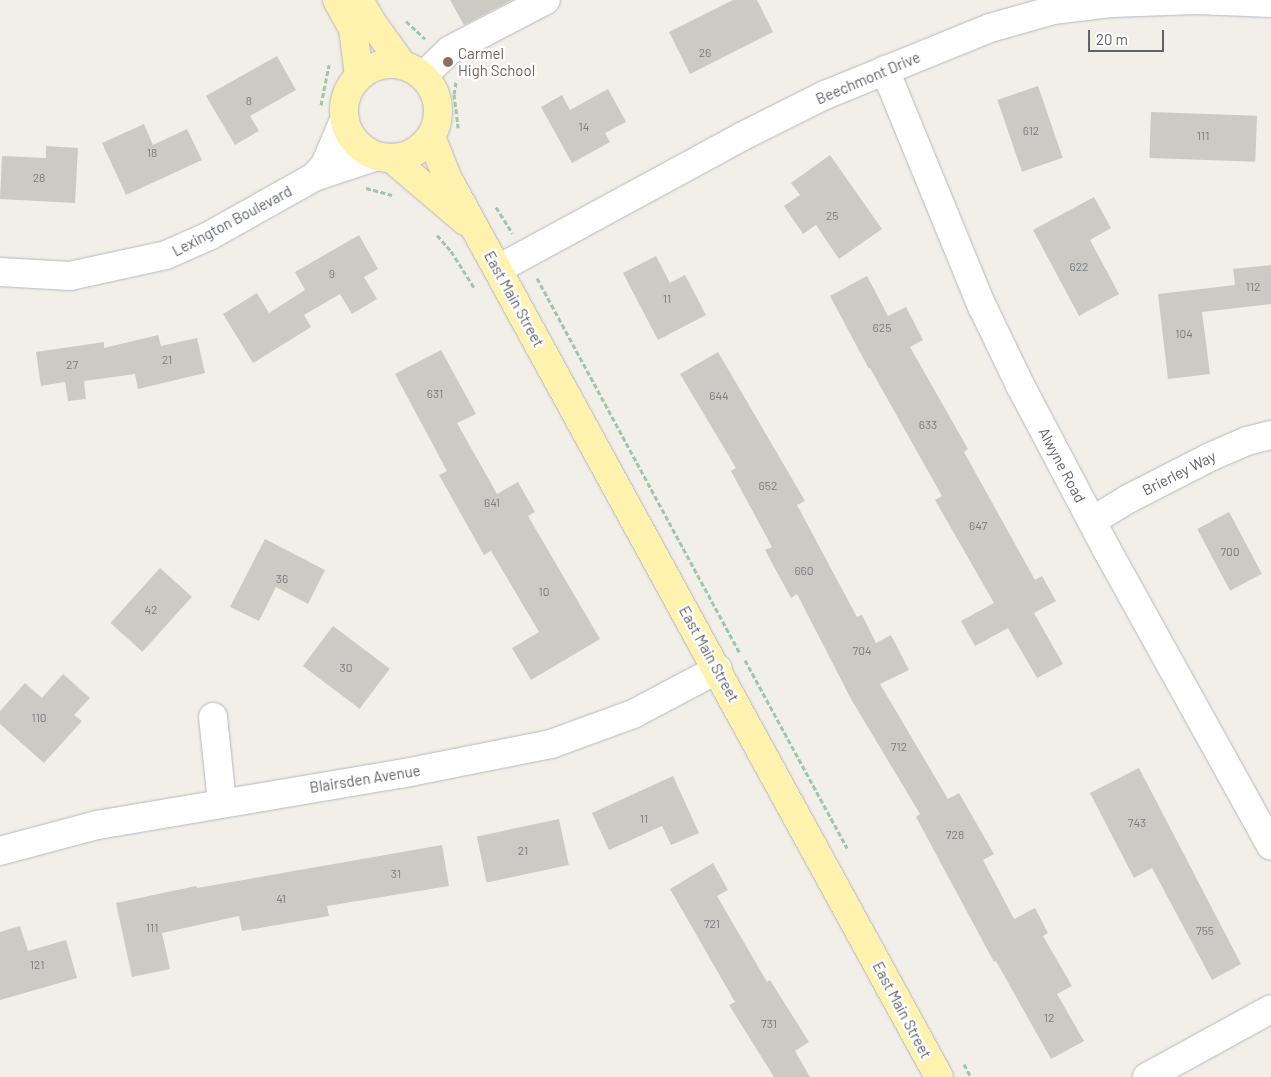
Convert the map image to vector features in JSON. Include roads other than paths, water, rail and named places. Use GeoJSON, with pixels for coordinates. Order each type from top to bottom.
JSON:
{"type":"FeatureCollection","features":[{"type":"Feature","properties":{"kind":"main road"},"geometry":{"type":"LineString","coordinates":[[337,0],[353,30],[359,76]]}},
{"type":"Feature","properties":{"kind":"main road"},"geometry":{"type":"LineString","coordinates":[[359,0],[372,24],[436,95],[439,111],[437,126],[431,137],[418,151],[404,157],[384,157],[360,147],[350,134],[344,120],[344,104],[349,89],[359,76],[379,66],[412,70]]}},
{"type":"Feature","properties":{"kind":"main road","name":"East Main Street"},"geometry":{"type":"LineString","coordinates":[[431,137],[448,179],[718,669],[939,1077]]}},
{"type":"Feature","properties":{"kind":"main road","name":"East Main Street"},"geometry":{"type":"LineString","coordinates":[[384,157],[478,231]]}},
{"type":"Feature","properties":{"kind":"street"},"geometry":{"type":"LineString","coordinates":[[412,70],[546,0]]}},
{"type":"Feature","properties":{"kind":"street","name":"Beechmont Drive"},"geometry":{"type":"LineString","coordinates":[[498,269],[743,136],[825,95],[990,28],[1053,10],[1110,2],[1196,0],[1271,3]]}},
{"type":"Feature","properties":{"kind":"street","name":"Alwyne Road"},"geometry":{"type":"LineString","coordinates":[[885,70],[982,306],[1028,401],[1271,846]]}},
{"type":"Feature","properties":{"kind":"street","name":"Lexington Boulevard"},"geometry":{"type":"LineString","coordinates":[[314,177],[325,166],[344,120]]}},
{"type":"Feature","properties":{"kind":"street","name":"Lexington Boulevard"},"geometry":{"type":"LineString","coordinates":[[0,272],[70,276],[166,255],[208,236],[314,177],[384,157]]}},
{"type":"Feature","properties":{"kind":"street","name":"Brierley Way"},"geometry":{"type":"LineString","coordinates":[[1092,521],[1128,499],[1210,457],[1247,441],[1271,435]]}},
{"type":"Feature","properties":{"kind":"street","name":"Blairsden Avenue"},"geometry":{"type":"LineString","coordinates":[[0,851],[97,824],[400,774],[551,744],[633,714],[718,669]]}},
{"type":"Feature","properties":{"kind":"street"},"geometry":{"type":"LineString","coordinates":[[213,718],[222,802]]}},
{"type":"Feature","properties":{"kind":"street"},"geometry":{"type":"LineString","coordinates":[[1148,1077],[1271,1009]]}},
{"type":"Feature","properties":{"kind":"place","name":"Carmel High School"},"geometry":{"type":"Point","coordinates":[448,62]}}]}
